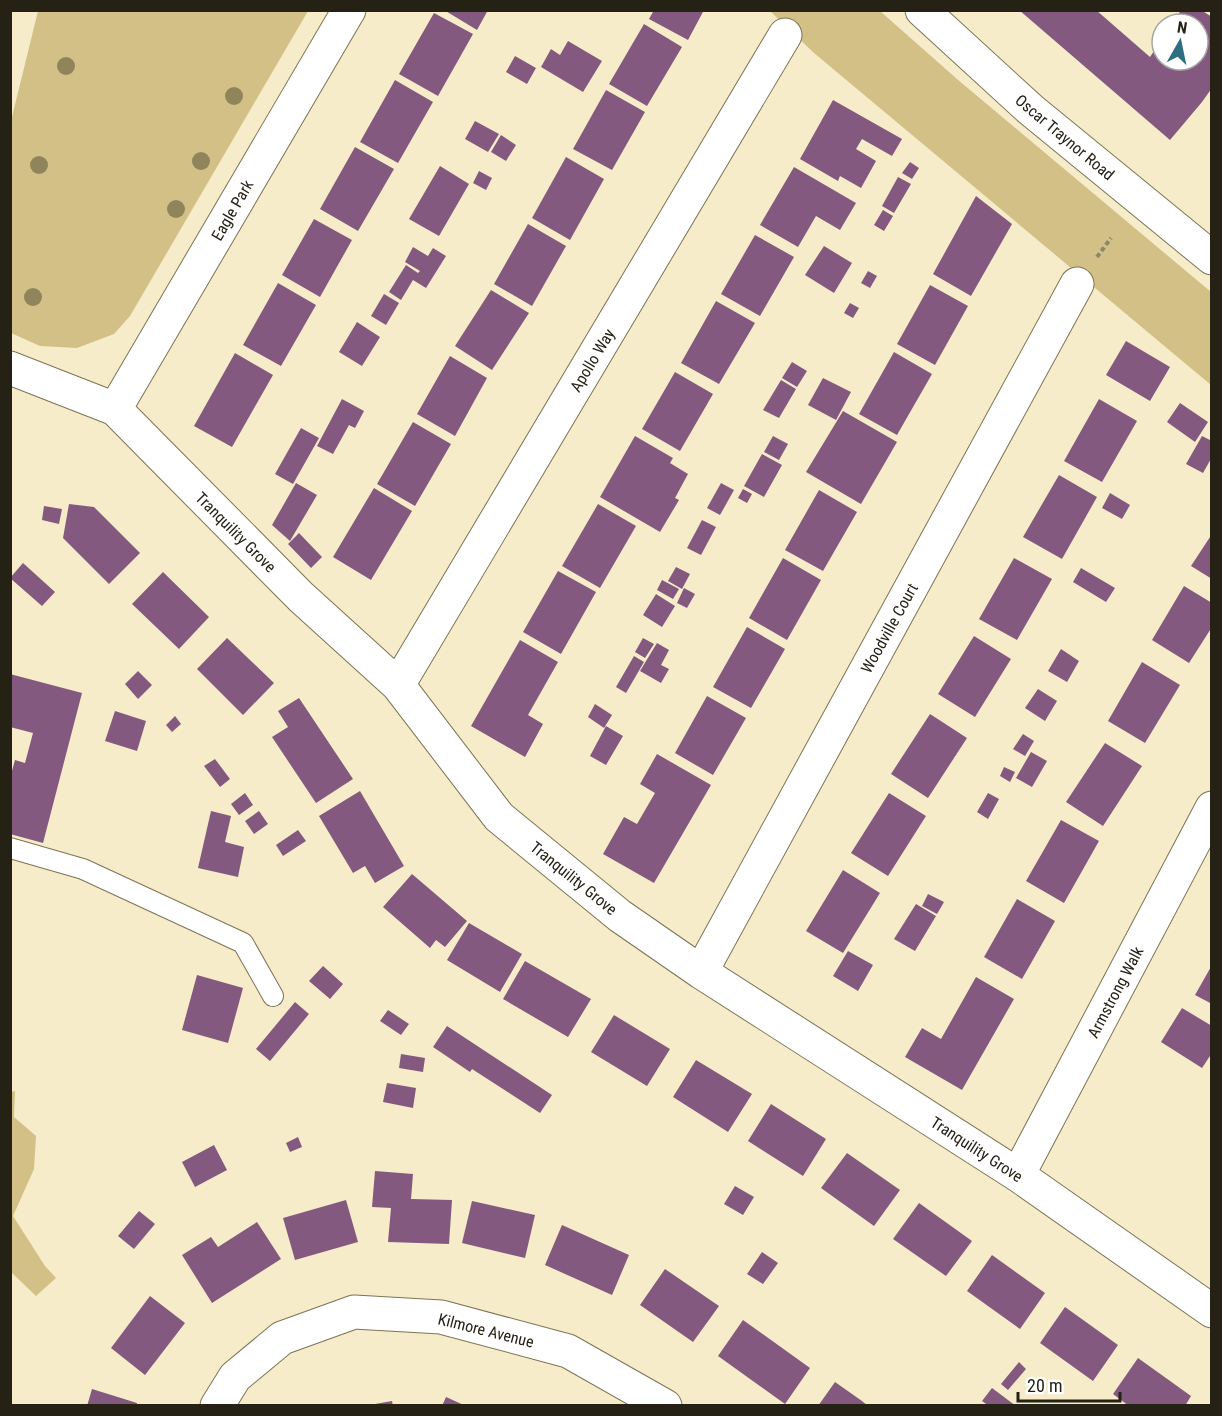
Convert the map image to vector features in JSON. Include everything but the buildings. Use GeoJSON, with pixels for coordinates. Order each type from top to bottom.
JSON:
{"type":"FeatureCollection","features":[{"type":"Feature","properties":{"kind":"street","name":"Eagle Park"},"geometry":{"type":"LineString","coordinates":[[115,410],[349,10]]}},
{"type":"Feature","properties":{"kind":"street","name":"Oscar Traynor Road"},"geometry":{"type":"LineString","coordinates":[[922,10],[1030,109],[1212,258]]}},
{"type":"Feature","properties":{"kind":"street","name":"Apollo Way"},"geometry":{"type":"LineString","coordinates":[[398,685],[785,35]]}},
{"type":"Feature","properties":{"kind":"street","name":"Woodville Court"},"geometry":{"type":"LineString","coordinates":[[701,972],[1077,284]]}},
{"type":"Feature","properties":{"kind":"street","name":"Tranquility Grove"},"geometry":{"type":"LineString","coordinates":[[10,368],[115,410],[301,597],[398,685],[499,817],[620,916],[701,972],[1017,1175],[1212,1311]]}},
{"type":"Feature","properties":{"kind":"street","name":"Armstrong Walk"},"geometry":{"type":"LineString","coordinates":[[1017,1175],[1212,808]]}},
{"type":"Feature","properties":{"kind":"street","name":"Kilmore Avenue"},"geometry":{"type":"LineString","coordinates":[[217,1406],[235,1377],[282,1338],[354,1312],[441,1317],[568,1351],[666,1406]]}},
{"type":"Feature","properties":{"kind":"lane"},"geometry":{"type":"LineString","coordinates":[[10,848],[83,869],[243,943],[273,996]]}},
{"type":"Feature","properties":{"kind":"shaded area"},"geometry":{"type":"Polygon","coordinates":[[[38,11],[308,11],[130,316],[114,334],[77,348],[40,346],[11,333],[11,121],[38,11]]]}},
{"type":"Feature","properties":{"kind":"shaded area"},"geometry":{"type":"Polygon","coordinates":[[[770,11],[880,11],[957,79],[1211,292],[1211,385],[814,53],[770,11]]]}},
{"type":"Feature","properties":{"kind":"shaded area"},"geometry":{"type":"Polygon","coordinates":[[[15,1091],[14,1117],[36,1136],[34,1169],[13,1216],[45,1266],[56,1278],[36,1296],[11,1272],[10,1092],[15,1091]]]}}]}
